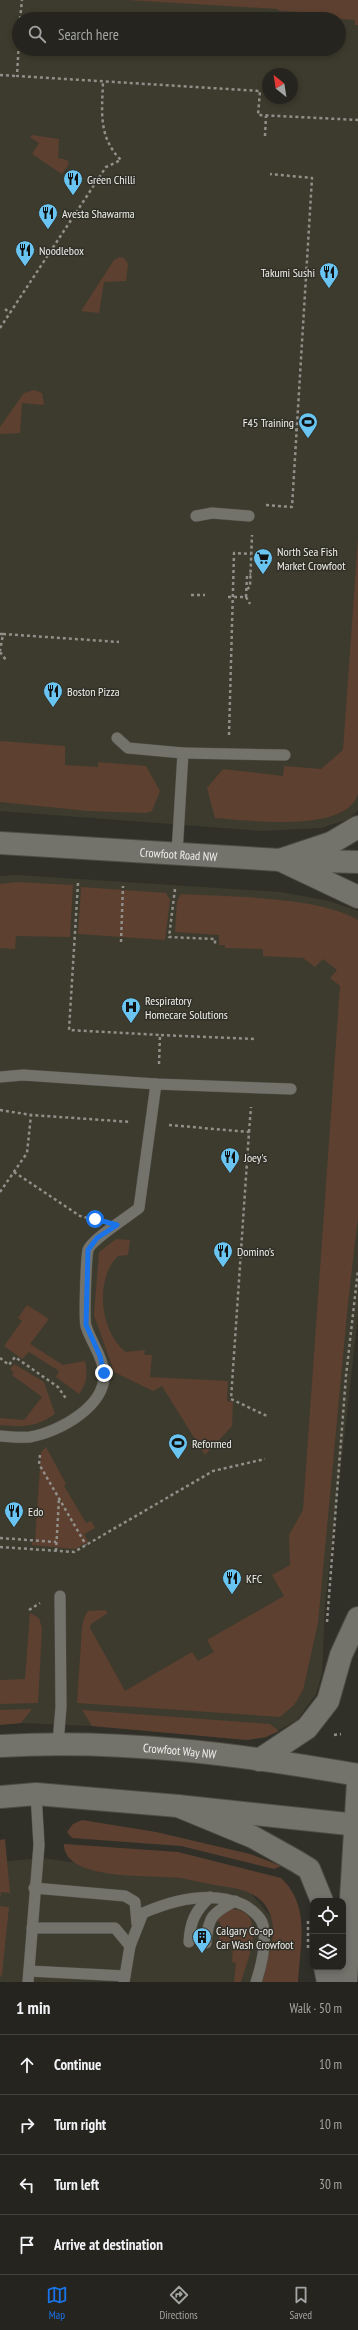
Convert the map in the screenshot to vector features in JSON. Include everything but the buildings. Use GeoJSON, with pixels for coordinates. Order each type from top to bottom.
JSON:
{"type":"FeatureCollection","features":[{"type":"Feature","properties":{"kind":"street"},"geometry":{"type":"LineString","coordinates":[[280,860],[331,843],[358,827]]}},
{"type":"Feature","properties":{"kind":"street","name":"Crowfoot Road NW"},"geometry":{"type":"LineString","coordinates":[[0,843],[280,860],[358,862]]}},
{"type":"Feature","properties":{"kind":"street"},"geometry":{"type":"LineString","coordinates":[[280,860],[358,897]]}},
{"type":"Feature","properties":{"kind":"street"},"geometry":{"type":"LineString","coordinates":[[259,1760],[307,1728],[328,1701],[341,1655],[358,1618]]}},
{"type":"Feature","properties":{"kind":"street","name":"Crowfoot Way NW"},"geometry":{"type":"LineString","coordinates":[[0,1746],[58,1743],[158,1746],[358,1775]]}},
{"type":"Feature","properties":{"kind":"street"},"geometry":{"type":"LineString","coordinates":[[346,1982],[357,1825],[358,1782]]}},
{"type":"Feature","properties":{"kind":"street"},"geometry":{"type":"LineString","coordinates":[[0,1797],[36,1794],[178,1806],[357,1825]]}},
{"type":"Feature","properties":{"kind":"street"},"geometry":{"type":"LineString","coordinates":[[178,1806],[253,1837],[309,1869],[313,1898]]}},
{"type":"Feature","properties":{"kind":"street"},"geometry":{"type":"LineString","coordinates":[[326,1970],[328,1982]]}},
{"type":"Feature","properties":{"kind":"lane"},"geometry":{"type":"LineString","coordinates":[[196,516],[212,513],[249,516]]}},
{"type":"Feature","properties":{"kind":"lane"},"geometry":{"type":"LineString","coordinates":[[117,738],[128,748],[183,753],[285,755]]}},
{"type":"Feature","properties":{"kind":"lane"},"geometry":{"type":"LineString","coordinates":[[177,853],[183,753]]}},
{"type":"Feature","properties":{"kind":"lane"},"geometry":{"type":"LineString","coordinates":[[0,1076],[292,1089]]}},
{"type":"Feature","properties":{"kind":"lane"},"geometry":{"type":"LineString","coordinates":[[0,1436],[29,1437],[41,1434],[78,1417],[88,1410],[100,1394],[104,1373],[100,1356],[86,1325],[88,1250],[97,1238],[139,1208],[156,1084]]}},
{"type":"Feature","properties":{"kind":"lane"},"geometry":{"type":"LineString","coordinates":[[58,1743],[61,1707],[60,1596]]}},
{"type":"Feature","properties":{"kind":"lane"},"geometry":{"type":"LineString","coordinates":[[28,1982],[34,1888],[39,1845],[36,1794]]}},
{"type":"Feature","properties":{"kind":"lane"},"geometry":{"type":"LineString","coordinates":[[34,1888],[125,1896],[135,1902],[137,1924]]}},
{"type":"Feature","properties":{"kind":"lane"},"geometry":{"type":"LineString","coordinates":[[189,1942],[190,1924],[198,1908],[210,1897]]}},
{"type":"Feature","properties":{"kind":"lane"},"geometry":{"type":"LineString","coordinates":[[29,1970],[125,1979],[130,1946],[137,1924],[143,1913],[161,1905],[194,1898],[210,1897],[235,1901],[251,1909],[263,1923],[264,1956],[256,1982]]}},
{"type":"Feature","properties":{"kind":"lane"},"geometry":{"type":"LineString","coordinates":[[206,1943],[208,1925],[212,1916],[235,1901]]}},
{"type":"Feature","properties":{"kind":"lane"},"geometry":{"type":"LineString","coordinates":[[32,1928],[115,1928],[130,1946]]}},
{"type":"Feature","properties":{"kind":"path"},"geometry":{"type":"LineString","coordinates":[[21,12],[22,0]]}},
{"type":"Feature","properties":{"kind":"path"},"geometry":{"type":"LineString","coordinates":[[16,76],[18,56]]}},
{"type":"Feature","properties":{"kind":"path"},"geometry":{"type":"LineString","coordinates":[[0,75],[260,91],[258,115],[358,120]]}},
{"type":"Feature","properties":{"kind":"path"},"geometry":{"type":"LineString","coordinates":[[80,75],[80,80]]}},
{"type":"Feature","properties":{"kind":"path"},"geometry":{"type":"LineString","coordinates":[[0,328],[106,167],[120,160],[114,153],[101,122],[103,82]]}},
{"type":"Feature","properties":{"kind":"path"},"geometry":{"type":"LineString","coordinates":[[265,136],[266,116]]}},
{"type":"Feature","properties":{"kind":"path"},"geometry":{"type":"LineString","coordinates":[[261,505],[292,507],[295,430],[312,178],[270,174]]}},
{"type":"Feature","properties":{"kind":"path"},"geometry":{"type":"LineString","coordinates":[[5,309],[10,313]]}},
{"type":"Feature","properties":{"kind":"path"},"geometry":{"type":"LineString","coordinates":[[295,430],[301,430]]}},
{"type":"Feature","properties":{"kind":"path"},"geometry":{"type":"LineString","coordinates":[[250,604],[246,598],[247,589],[250,587],[252,533]]}},
{"type":"Feature","properties":{"kind":"path"},"geometry":{"type":"LineString","coordinates":[[229,738],[234,553],[252,554]]}},
{"type":"Feature","properties":{"kind":"path"},"geometry":{"type":"LineString","coordinates":[[191,595],[204,595]]}},
{"type":"Feature","properties":{"kind":"path"},"geometry":{"type":"LineString","coordinates":[[228,597],[246,598]]}},
{"type":"Feature","properties":{"kind":"path"},"geometry":{"type":"LineString","coordinates":[[6,660],[0,651],[1,634],[119,642]]}},
{"type":"Feature","properties":{"kind":"path"},"geometry":{"type":"LineString","coordinates":[[78,882],[69,1030],[254,1039]]}},
{"type":"Feature","properties":{"kind":"path"},"geometry":{"type":"LineString","coordinates":[[121,942],[123,886]]}},
{"type":"Feature","properties":{"kind":"path"},"geometry":{"type":"LineString","coordinates":[[175,890],[169,937],[216,939],[215,945]]}},
{"type":"Feature","properties":{"kind":"path"},"geometry":{"type":"LineString","coordinates":[[158,1066],[160,1035]]}},
{"type":"Feature","properties":{"kind":"path"},"geometry":{"type":"LineString","coordinates":[[252,1088],[231,1399],[268,1417]]}},
{"type":"Feature","properties":{"kind":"path"},"geometry":{"type":"LineString","coordinates":[[0,1110],[31,1115],[249,1132]]}},
{"type":"Feature","properties":{"kind":"path"},"geometry":{"type":"LineString","coordinates":[[0,1192],[27,1153],[31,1115]]}},
{"type":"Feature","properties":{"kind":"path"},"geometry":{"type":"LineString","coordinates":[[14,1172],[80,1216],[117,1225]]}},
{"type":"Feature","properties":{"kind":"path"},"geometry":{"type":"LineString","coordinates":[[325,1629],[346,1376],[358,1270]]}},
{"type":"Feature","properties":{"kind":"path"},"geometry":{"type":"LineString","coordinates":[[0,1358],[9,1365],[15,1357],[58,1387],[78,1417]]}},
{"type":"Feature","properties":{"kind":"path"},"geometry":{"type":"LineString","coordinates":[[41,1434],[39,1464],[86,1545]]}},
{"type":"Feature","properties":{"kind":"path"},"geometry":{"type":"LineString","coordinates":[[0,1547],[74,1552],[213,1471],[265,1459]]}},
{"type":"Feature","properties":{"kind":"path"},"geometry":{"type":"LineString","coordinates":[[56,1551],[59,1498]]}},
{"type":"Feature","properties":{"kind":"path"},"geometry":{"type":"LineString","coordinates":[[0,1538],[56,1542]]}},
{"type":"Feature","properties":{"kind":"path"},"geometry":{"type":"LineString","coordinates":[[308,1951],[311,1934]]}},
{"type":"Feature","properties":{"kind":"shaded area"},"geometry":{"type":"Polygon","coordinates":[[[0,0],[358,0],[358,810],[349,819],[321,828],[262,831],[0,811],[0,0]]]}},
{"type":"Feature","properties":{"kind":"shaded area"},"geometry":{"type":"Polygon","coordinates":[[[127,0],[358,0],[358,25],[355,25],[355,20],[346,19],[346,12],[279,11],[278,9],[127,0]]]}},
{"type":"Feature","properties":{"kind":"shaded area"},"geometry":{"type":"Polygon","coordinates":[[[32,135],[59,139],[58,158],[67,160],[69,164],[62,174],[32,154],[39,143],[30,137],[32,135]]]}},
{"type":"Feature","properties":{"kind":"shaded area"},"geometry":{"type":"Polygon","coordinates":[[[120,257],[124,258],[128,264],[126,281],[104,282],[99,313],[81,311],[114,260],[120,257]]]}},
{"type":"Feature","properties":{"kind":"shaded area"},"geometry":{"type":"Polygon","coordinates":[[[34,390],[42,393],[44,405],[22,403],[20,433],[0,434],[0,427],[24,393],[34,390]]]}},
{"type":"Feature","properties":{"kind":"shaded area"},"geometry":{"type":"Polygon","coordinates":[[[358,539],[358,794],[350,807],[335,815],[316,820],[271,822],[215,818],[207,788],[223,769],[283,776],[284,766],[321,769],[343,750],[358,539]]]}},
{"type":"Feature","properties":{"kind":"shaded area"},"geometry":{"type":"Polygon","coordinates":[[[0,741],[65,746],[65,765],[98,767],[98,762],[146,766],[160,791],[152,811],[146,813],[88,811],[0,802],[0,741]]]}},
{"type":"Feature","properties":{"kind":"shaded area"},"geometry":{"type":"Polygon","coordinates":[[[17,875],[281,892],[329,901],[358,911],[358,1317],[325,1605],[322,1673],[316,1694],[297,1720],[266,1737],[247,1740],[92,1726],[21,1723],[0,1725],[0,876],[17,875]]]}},
{"type":"Feature","properties":{"kind":"shaded area"},"geometry":{"type":"Polygon","coordinates":[[[17,882],[73,885],[70,937],[16,936],[15,949],[0,948],[0,884],[17,882]]]}},
{"type":"Feature","properties":{"kind":"shaded area"},"geometry":{"type":"Polygon","coordinates":[[[81,887],[166,893],[170,900],[165,940],[78,934],[81,887]]]}},
{"type":"Feature","properties":{"kind":"shaded area"},"geometry":{"type":"Polygon","coordinates":[[[181,894],[248,897],[297,902],[341,912],[358,920],[358,1217],[348,1303],[318,1623],[303,1690],[294,1705],[280,1717],[77,1703],[82,1627],[84,1618],[88,1611],[105,1610],[108,1613],[91,1624],[90,1628],[125,1691],[192,1652],[198,1661],[214,1652],[207,1640],[284,1596],[272,1575],[290,1565],[289,1535],[303,1510],[340,986],[330,978],[337,970],[323,959],[315,967],[303,958],[263,956],[263,949],[225,948],[225,945],[219,945],[219,935],[175,932],[177,901],[181,894]]]}},
{"type":"Feature","properties":{"kind":"shaded area"},"geometry":{"type":"Polygon","coordinates":[[[116,1239],[130,1240],[128,1255],[118,1256],[111,1266],[106,1277],[103,1291],[103,1305],[106,1319],[110,1332],[117,1343],[126,1352],[145,1350],[144,1355],[152,1355],[150,1377],[228,1381],[227,1401],[233,1402],[232,1426],[205,1455],[162,1386],[153,1391],[114,1372],[94,1315],[99,1252],[116,1239]]]}},
{"type":"Feature","properties":{"kind":"shaded area"},"geometry":{"type":"Polygon","coordinates":[[[27,1305],[49,1319],[30,1344],[63,1365],[85,1361],[86,1378],[84,1386],[79,1394],[56,1377],[59,1371],[29,1352],[22,1359],[4,1346],[22,1321],[18,1318],[27,1305]]]}},
{"type":"Feature","properties":{"kind":"shaded area"},"geometry":{"type":"Polygon","coordinates":[[[14,1364],[44,1382],[55,1414],[48,1419],[29,1426],[0,1425],[0,1418],[24,1420],[42,1397],[12,1375],[14,1372],[10,1369],[14,1364]]]}},
{"type":"Feature","properties":{"kind":"shaded area"},"geometry":{"type":"Polygon","coordinates":[[[46,1447],[66,1484],[64,1486],[86,1523],[91,1521],[95,1528],[84,1534],[88,1542],[75,1549],[32,1545],[32,1542],[35,1542],[41,1452],[46,1447]]]}},
{"type":"Feature","properties":{"kind":"shaded area"},"geometry":{"type":"Polygon","coordinates":[[[30,1613],[39,1618],[42,1628],[38,1703],[0,1704],[0,1680],[25,1679],[30,1613]]]}},
{"type":"Feature","properties":{"kind":"shaded area"},"geometry":{"type":"Polygon","coordinates":[[[32,1709],[21,1723],[0,1725],[0,1710],[32,1709]]]}},
{"type":"Feature","properties":{"kind":"shaded area"},"geometry":{"type":"Polygon","coordinates":[[[82,1710],[270,1724],[279,1731],[266,1737],[247,1740],[92,1726],[82,1710]]]}},
{"type":"Feature","properties":{"kind":"shaded area"},"geometry":{"type":"Polygon","coordinates":[[[82,1820],[156,1832],[250,1854],[281,1866],[274,1869],[181,1846],[72,1838],[67,1832],[73,1824],[82,1820]]]}},
{"type":"Feature","properties":{"kind":"shaded area"},"geometry":{"type":"Polygon","coordinates":[[[5,1839],[10,1893],[1,1892],[0,1899],[0,1840],[5,1839]]]}},
{"type":"Feature","properties":{"kind":"shaded area"},"geometry":{"type":"Polygon","coordinates":[[[64,1844],[178,1852],[281,1878],[297,1901],[300,1913],[302,1927],[298,1982],[260,1982],[271,1948],[273,1931],[270,1914],[266,1906],[254,1895],[239,1889],[181,1878],[132,1876],[94,1871],[78,1865],[68,1856],[64,1844]]]}},
{"type":"Feature","properties":{"kind":"shaded area"},"geometry":{"type":"Polygon","coordinates":[[[42,1858],[245,1886],[281,1929],[274,1982],[0,1982],[0,1862],[42,1858]]]}},
{"type":"Feature","properties":{"kind":"shaded area"},"geometry":{"type":"Polygon","coordinates":[[[0,1906],[9,1907],[2,1974],[0,1978],[0,1906]]]}},
{"type":"Feature","properties":{"kind":"shaded area"},"geometry":{"type":"Polygon","coordinates":[[[233,1909],[244,1912],[250,1919],[253,1928],[251,1951],[241,1982],[234,1982],[236,1963],[232,1962],[233,1946],[219,1944],[220,1922],[215,1921],[226,1910],[233,1909]]]}},
{"type":"Feature","properties":{"kind":"place","name":"Green Chilli"},"geometry":{"type":"Point","coordinates":[73,196]}},
{"type":"Feature","properties":{"kind":"place","name":"Avesta Shawarma"},"geometry":{"type":"Point","coordinates":[48,230]}},
{"type":"Feature","properties":{"kind":"place","name":"Noodlebox"},"geometry":{"type":"Point","coordinates":[25,267]}},
{"type":"Feature","properties":{"kind":"place","name":"Takumi Sushi"},"geometry":{"type":"Point","coordinates":[329,289]}},
{"type":"Feature","properties":{"kind":"place","name":"F45 Training"},"geometry":{"type":"Point","coordinates":[308,439]}},
{"type":"Feature","properties":{"kind":"place","name":"North Sea Fish Market Crowfoot"},"geometry":{"type":"Point","coordinates":[263,575]}},
{"type":"Feature","properties":{"kind":"place","name":"Boston Pizza"},"geometry":{"type":"Point","coordinates":[53,708]}},
{"type":"Feature","properties":{"kind":"place","name":"Respiratory Homecare Solutions"},"geometry":{"type":"Point","coordinates":[131,1024]}},
{"type":"Feature","properties":{"kind":"place","name":"Joey's"},"geometry":{"type":"Point","coordinates":[230,1174]}},
{"type":"Feature","properties":{"kind":"place","name":"Domino's"},"geometry":{"type":"Point","coordinates":[223,1268]}},
{"type":"Feature","properties":{"kind":"place","name":"Reformed"},"geometry":{"type":"Point","coordinates":[178,1460]}},
{"type":"Feature","properties":{"kind":"place","name":"Edo"},"geometry":{"type":"Point","coordinates":[14,1528]}},
{"type":"Feature","properties":{"kind":"place","name":"KFC"},"geometry":{"type":"Point","coordinates":[232,1595]}},
{"type":"Feature","properties":{"kind":"place","name":"Calgary Co-op Car Wash Crowfoot"},"geometry":{"type":"Point","coordinates":[202,1954]}},
{"type":"Feature","properties":{"kind":"route"},"geometry":{"type":"LineString","coordinates":[[95,1219],[117,1225],[97,1238],[88,1250],[86,1325],[100,1356],[104,1373]]}}]}
